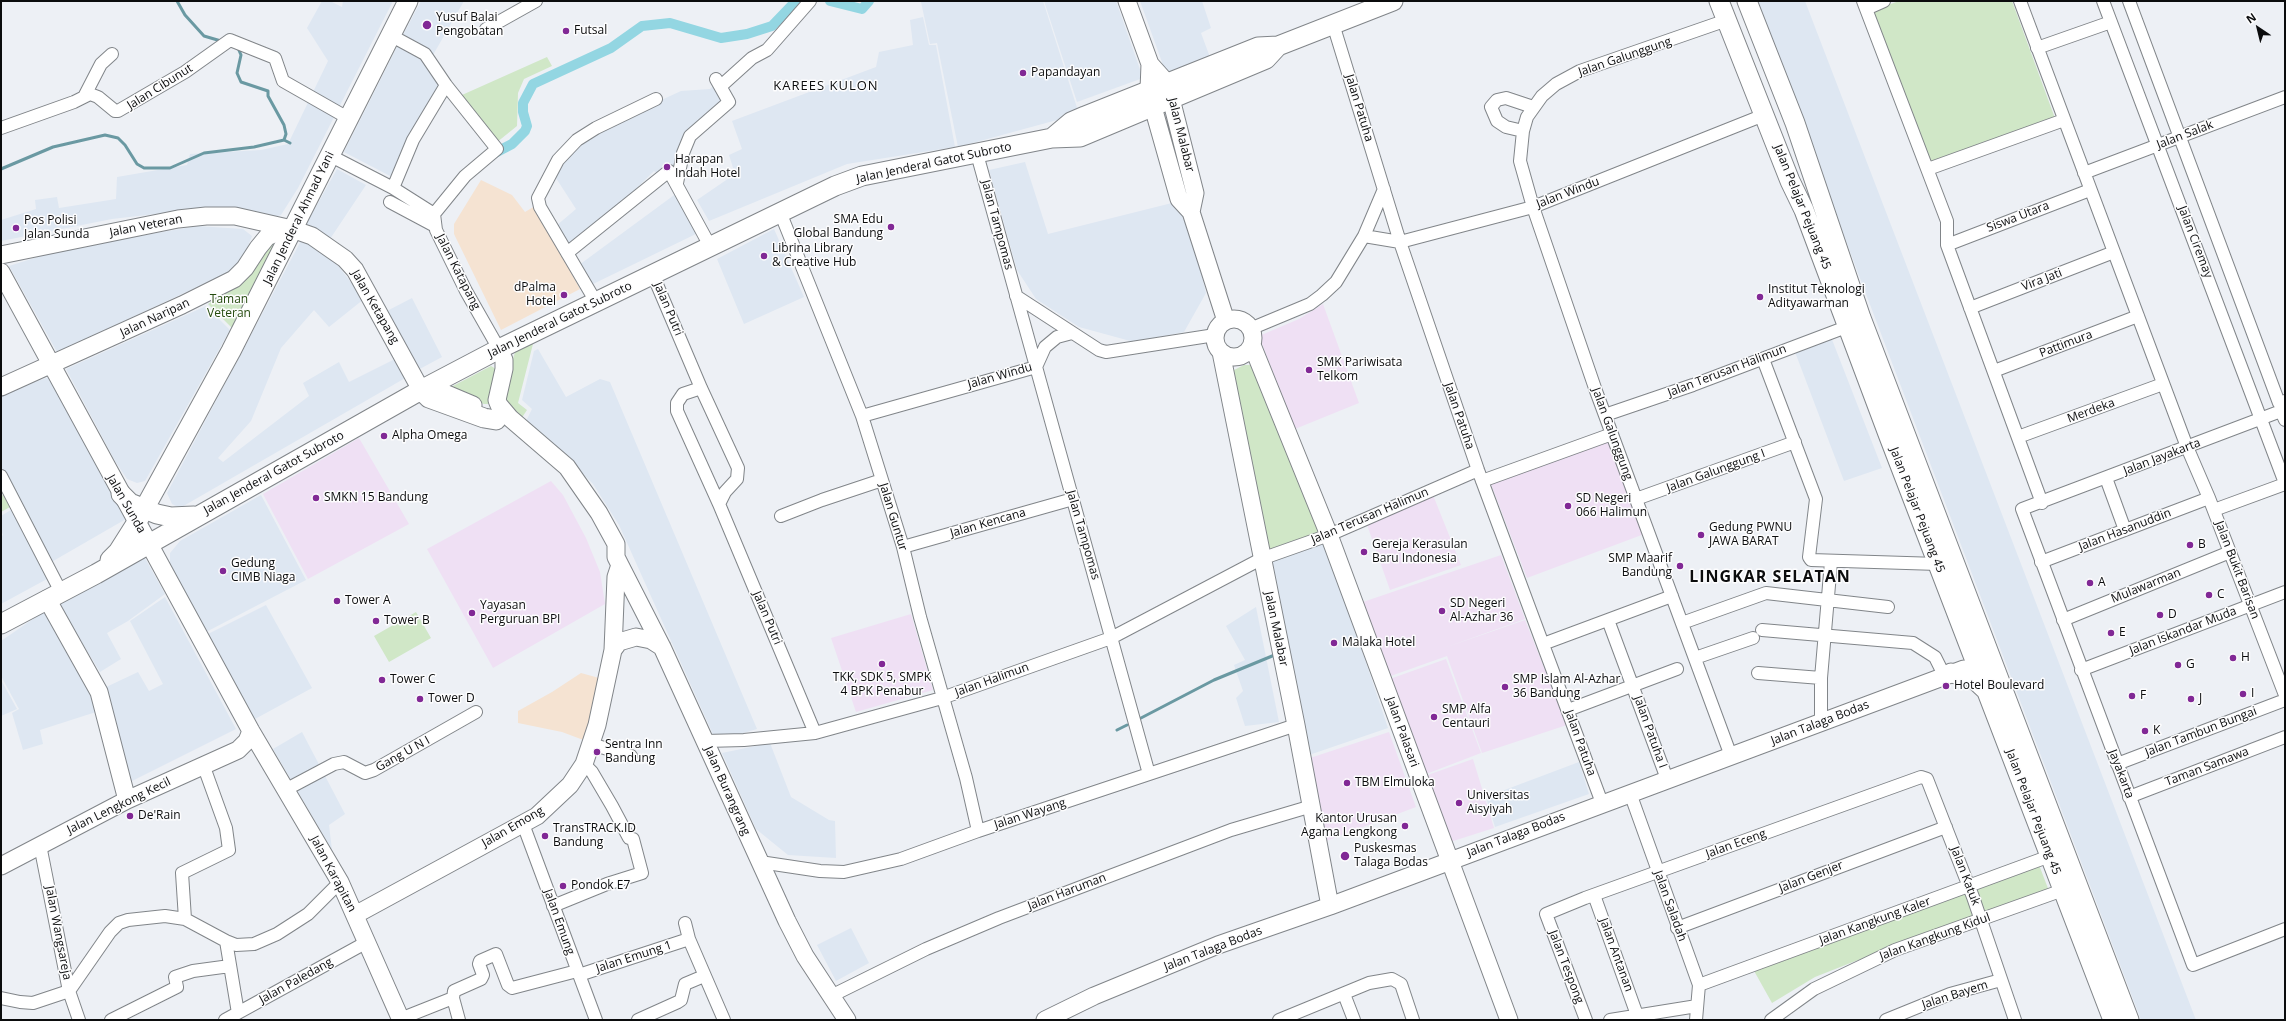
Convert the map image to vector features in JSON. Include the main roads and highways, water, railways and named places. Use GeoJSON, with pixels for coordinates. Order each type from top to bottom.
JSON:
{"type":"FeatureCollection","features":[{"type":"Feature","properties":{"kind":"main road","name":"Jalan Jenderal Ahmad Yani"},"geometry":{"type":"LineString","coordinates":[[96,574],[118,552],[140,516],[231,351],[408,1]]}},
{"type":"Feature","properties":{"kind":"main road","name":"Jalan Jenderal Gatot Subroto"},"geometry":{"type":"LineString","coordinates":[[96,574],[149,542],[424,388],[499,349],[835,186],[862,176],[1052,138],[1080,137],[1151,98],[1266,60],[1278,46],[1393,1]]}},
{"type":"Feature","properties":{"kind":"main road"},"geometry":{"type":"LineString","coordinates":[[1719,1],[1813,208]]}},
{"type":"Feature","properties":{"kind":"main road"},"geometry":{"type":"LineString","coordinates":[[1732,1],[1771,115]]}},
{"type":"Feature","properties":{"kind":"main road","name":"Jalan Pelajar Pejuang 45"},"geometry":{"type":"LineString","coordinates":[[1747,1],[1796,123],[1813,208],[1849,326],[1968,642],[1984,662],[1987,692],[2113,1020]]}},
{"type":"Feature","properties":{"kind":"main road","name":"Jalan Pelajar Pejuang 45"},"geometry":{"type":"LineString","coordinates":[[1813,208],[1861,318],[1984,662],[2129,1020]]}},
{"type":"Feature","properties":{"kind":"main road"},"geometry":{"type":"LineString","coordinates":[[424,388],[429,398],[484,418],[496,420]]}},
{"type":"Feature","properties":{"kind":"main road"},"geometry":{"type":"LineString","coordinates":[[164,474],[153,487],[137,493],[117,488],[140,516],[171,517],[206,511]]}},
{"type":"Feature","properties":{"kind":"main road"},"geometry":{"type":"LineString","coordinates":[[164,474],[163,496],[170,507],[178,511],[206,511]]}},
{"type":"Feature","properties":{"kind":"main road"},"geometry":{"type":"LineString","coordinates":[[1,624],[96,574]]}},
{"type":"Feature","properties":{"kind":"main road"},"geometry":{"type":"LineString","coordinates":[[1968,642],[1947,674],[1972,677],[1987,692]]}},
{"type":"Feature","properties":{"kind":"waterway"},"geometry":{"type":"LineString","coordinates":[[177,1],[185,15],[204,36],[221,41]]}},
{"type":"Feature","properties":{"kind":"waterway"},"geometry":{"type":"LineString","coordinates":[[491,155],[512,144],[525,131],[527,126],[523,112],[523,103],[533,84],[611,48],[642,26],[670,23],[721,38],[747,34],[772,26],[796,1]]}},
{"type":"Feature","properties":{"kind":"waterway"},"geometry":{"type":"LineString","coordinates":[[830,1],[862,9],[869,1]]}},
{"type":"Feature","properties":{"kind":"waterway"},"geometry":{"type":"LineString","coordinates":[[238,48],[241,55],[237,73],[241,82],[268,91],[268,96],[284,125],[286,134],[284,140]]}},
{"type":"Feature","properties":{"kind":"waterway"},"geometry":{"type":"LineString","coordinates":[[1,169],[53,147],[105,135],[118,138],[125,145],[137,164],[144,168],[170,168],[204,153],[254,147],[284,140],[290,143]]}},
{"type":"Feature","properties":{"kind":"waterway"},"geometry":{"type":"LineString","coordinates":[[1141,718],[1214,680],[1277,654]]}},
{"type":"Feature","properties":{"kind":"waterway"},"geometry":{"type":"LineString","coordinates":[[1117,730],[1127,725]]}},
{"type":"Feature","properties":{"kind":"place","name":"Yusuf Balai Pengobatan"},"geometry":{"type":"Point","coordinates":[427,25]}},
{"type":"Feature","properties":{"kind":"place","name":"Futsal"},"geometry":{"type":"Point","coordinates":[566,31]}},
{"type":"Feature","properties":{"kind":"place","name":"Papandayan"},"geometry":{"type":"Point","coordinates":[1023,73]}},
{"type":"Feature","properties":{"kind":"place","name":"Harapan Indah Hotel"},"geometry":{"type":"Point","coordinates":[667,167]}},
{"type":"Feature","properties":{"kind":"place","name":"SMA Edu Global Bandung"},"geometry":{"type":"Point","coordinates":[891,227]}},
{"type":"Feature","properties":{"kind":"place","name":"Pos Polisi Jalan Sunda"},"geometry":{"type":"Point","coordinates":[16,228]}},
{"type":"Feature","properties":{"kind":"place","name":"Librina Library & Creative Hub"},"geometry":{"type":"Point","coordinates":[764,256]}},
{"type":"Feature","properties":{"kind":"place","name":"dPalma Hotel"},"geometry":{"type":"Point","coordinates":[564,295]}},
{"type":"Feature","properties":{"kind":"place","name":"Institut Teknologi Adityawarman"},"geometry":{"type":"Point","coordinates":[1760,297]}},
{"type":"Feature","properties":{"kind":"place","name":"SMK Pariwisata Telkom"},"geometry":{"type":"Point","coordinates":[1309,370]}},
{"type":"Feature","properties":{"kind":"place","name":"Alpha Omega"},"geometry":{"type":"Point","coordinates":[384,436]}},
{"type":"Feature","properties":{"kind":"place","name":"SMKN 15 Bandung"},"geometry":{"type":"Point","coordinates":[316,498]}},
{"type":"Feature","properties":{"kind":"place","name":"SD Negeri 066 Halimun"},"geometry":{"type":"Point","coordinates":[1568,506]}},
{"type":"Feature","properties":{"kind":"place","name":"Gedung PWNU JAWA BARAT"},"geometry":{"type":"Point","coordinates":[1701,535]}},
{"type":"Feature","properties":{"kind":"place","name":"B"},"geometry":{"type":"Point","coordinates":[2190,545]}},
{"type":"Feature","properties":{"kind":"place","name":"Gereja Kerasulan Baru Indonesia"},"geometry":{"type":"Point","coordinates":[1364,552]}},
{"type":"Feature","properties":{"kind":"place","name":"SMP Maarif Bandung"},"geometry":{"type":"Point","coordinates":[1680,566]}},
{"type":"Feature","properties":{"kind":"place","name":"Gedung CIMB Niaga"},"geometry":{"type":"Point","coordinates":[223,571]}},
{"type":"Feature","properties":{"kind":"place","name":"A"},"geometry":{"type":"Point","coordinates":[2090,583]}},
{"type":"Feature","properties":{"kind":"place","name":"C"},"geometry":{"type":"Point","coordinates":[2209,595]}},
{"type":"Feature","properties":{"kind":"place","name":"Tower A"},"geometry":{"type":"Point","coordinates":[337,601]}},
{"type":"Feature","properties":{"kind":"place","name":"SD Negeri Al-Azhar 36"},"geometry":{"type":"Point","coordinates":[1442,611]}},
{"type":"Feature","properties":{"kind":"place","name":"Yayasan Perguruan BPI"},"geometry":{"type":"Point","coordinates":[472,613]}},
{"type":"Feature","properties":{"kind":"place","name":"D"},"geometry":{"type":"Point","coordinates":[2160,615]}},
{"type":"Feature","properties":{"kind":"place","name":"Tower B"},"geometry":{"type":"Point","coordinates":[376,621]}},
{"type":"Feature","properties":{"kind":"place","name":"E"},"geometry":{"type":"Point","coordinates":[2111,633]}},
{"type":"Feature","properties":{"kind":"place","name":"Malaka Hotel"},"geometry":{"type":"Point","coordinates":[1334,643]}},
{"type":"Feature","properties":{"kind":"place","name":"H"},"geometry":{"type":"Point","coordinates":[2233,658]}},
{"type":"Feature","properties":{"kind":"place","name":"TKK, SDK 5, SMPK 4 BPK Penabur"},"geometry":{"type":"Point","coordinates":[882,664]}},
{"type":"Feature","properties":{"kind":"place","name":"G"},"geometry":{"type":"Point","coordinates":[2178,665]}},
{"type":"Feature","properties":{"kind":"place","name":"Tower C"},"geometry":{"type":"Point","coordinates":[382,680]}},
{"type":"Feature","properties":{"kind":"place","name":"Hotel Boulevard"},"geometry":{"type":"Point","coordinates":[1946,686]}},
{"type":"Feature","properties":{"kind":"place","name":"SMP Islam Al-Azhar 36 Bandung"},"geometry":{"type":"Point","coordinates":[1505,687]}},
{"type":"Feature","properties":{"kind":"place","name":"I"},"geometry":{"type":"Point","coordinates":[2243,694]}},
{"type":"Feature","properties":{"kind":"place","name":"F"},"geometry":{"type":"Point","coordinates":[2132,696]}},
{"type":"Feature","properties":{"kind":"place","name":"Tower D"},"geometry":{"type":"Point","coordinates":[420,699]}},
{"type":"Feature","properties":{"kind":"place","name":"J"},"geometry":{"type":"Point","coordinates":[2191,699]}},
{"type":"Feature","properties":{"kind":"place","name":"SMP Alfa Centauri"},"geometry":{"type":"Point","coordinates":[1434,717]}},
{"type":"Feature","properties":{"kind":"place","name":"K"},"geometry":{"type":"Point","coordinates":[2145,731]}},
{"type":"Feature","properties":{"kind":"place","name":"Sentra Inn Bandung"},"geometry":{"type":"Point","coordinates":[597,752]}},
{"type":"Feature","properties":{"kind":"place","name":"TBM Elmuloka"},"geometry":{"type":"Point","coordinates":[1347,783]}},
{"type":"Feature","properties":{"kind":"place","name":"Universitas Aisyiyah"},"geometry":{"type":"Point","coordinates":[1459,803]}},
{"type":"Feature","properties":{"kind":"place","name":"De'Rain"},"geometry":{"type":"Point","coordinates":[130,816]}},
{"type":"Feature","properties":{"kind":"place","name":"Kantor Urusan Agama Lengkong"},"geometry":{"type":"Point","coordinates":[1405,826]}},
{"type":"Feature","properties":{"kind":"place","name":"TransTRACK.ID Bandung"},"geometry":{"type":"Point","coordinates":[545,836]}},
{"type":"Feature","properties":{"kind":"place","name":"Puskesmas Talaga Bodas"},"geometry":{"type":"Point","coordinates":[1345,856]}},
{"type":"Feature","properties":{"kind":"place","name":"Pondok E7"},"geometry":{"type":"Point","coordinates":[563,886]}},
{"type":"Feature","properties":{"kind":"district","name":"KAREES KULON"},"geometry":{"type":"Point","coordinates":[826,86]}},
{"type":"Feature","properties":{"kind":"district","name":"LINGKAR SELATAN"},"geometry":{"type":"Point","coordinates":[1770,577]}},
{"type":"Feature","properties":{"kind":"park label","name":"Taman Veteran"},"geometry":{"type":"Point","coordinates":[229,307]}}]}
